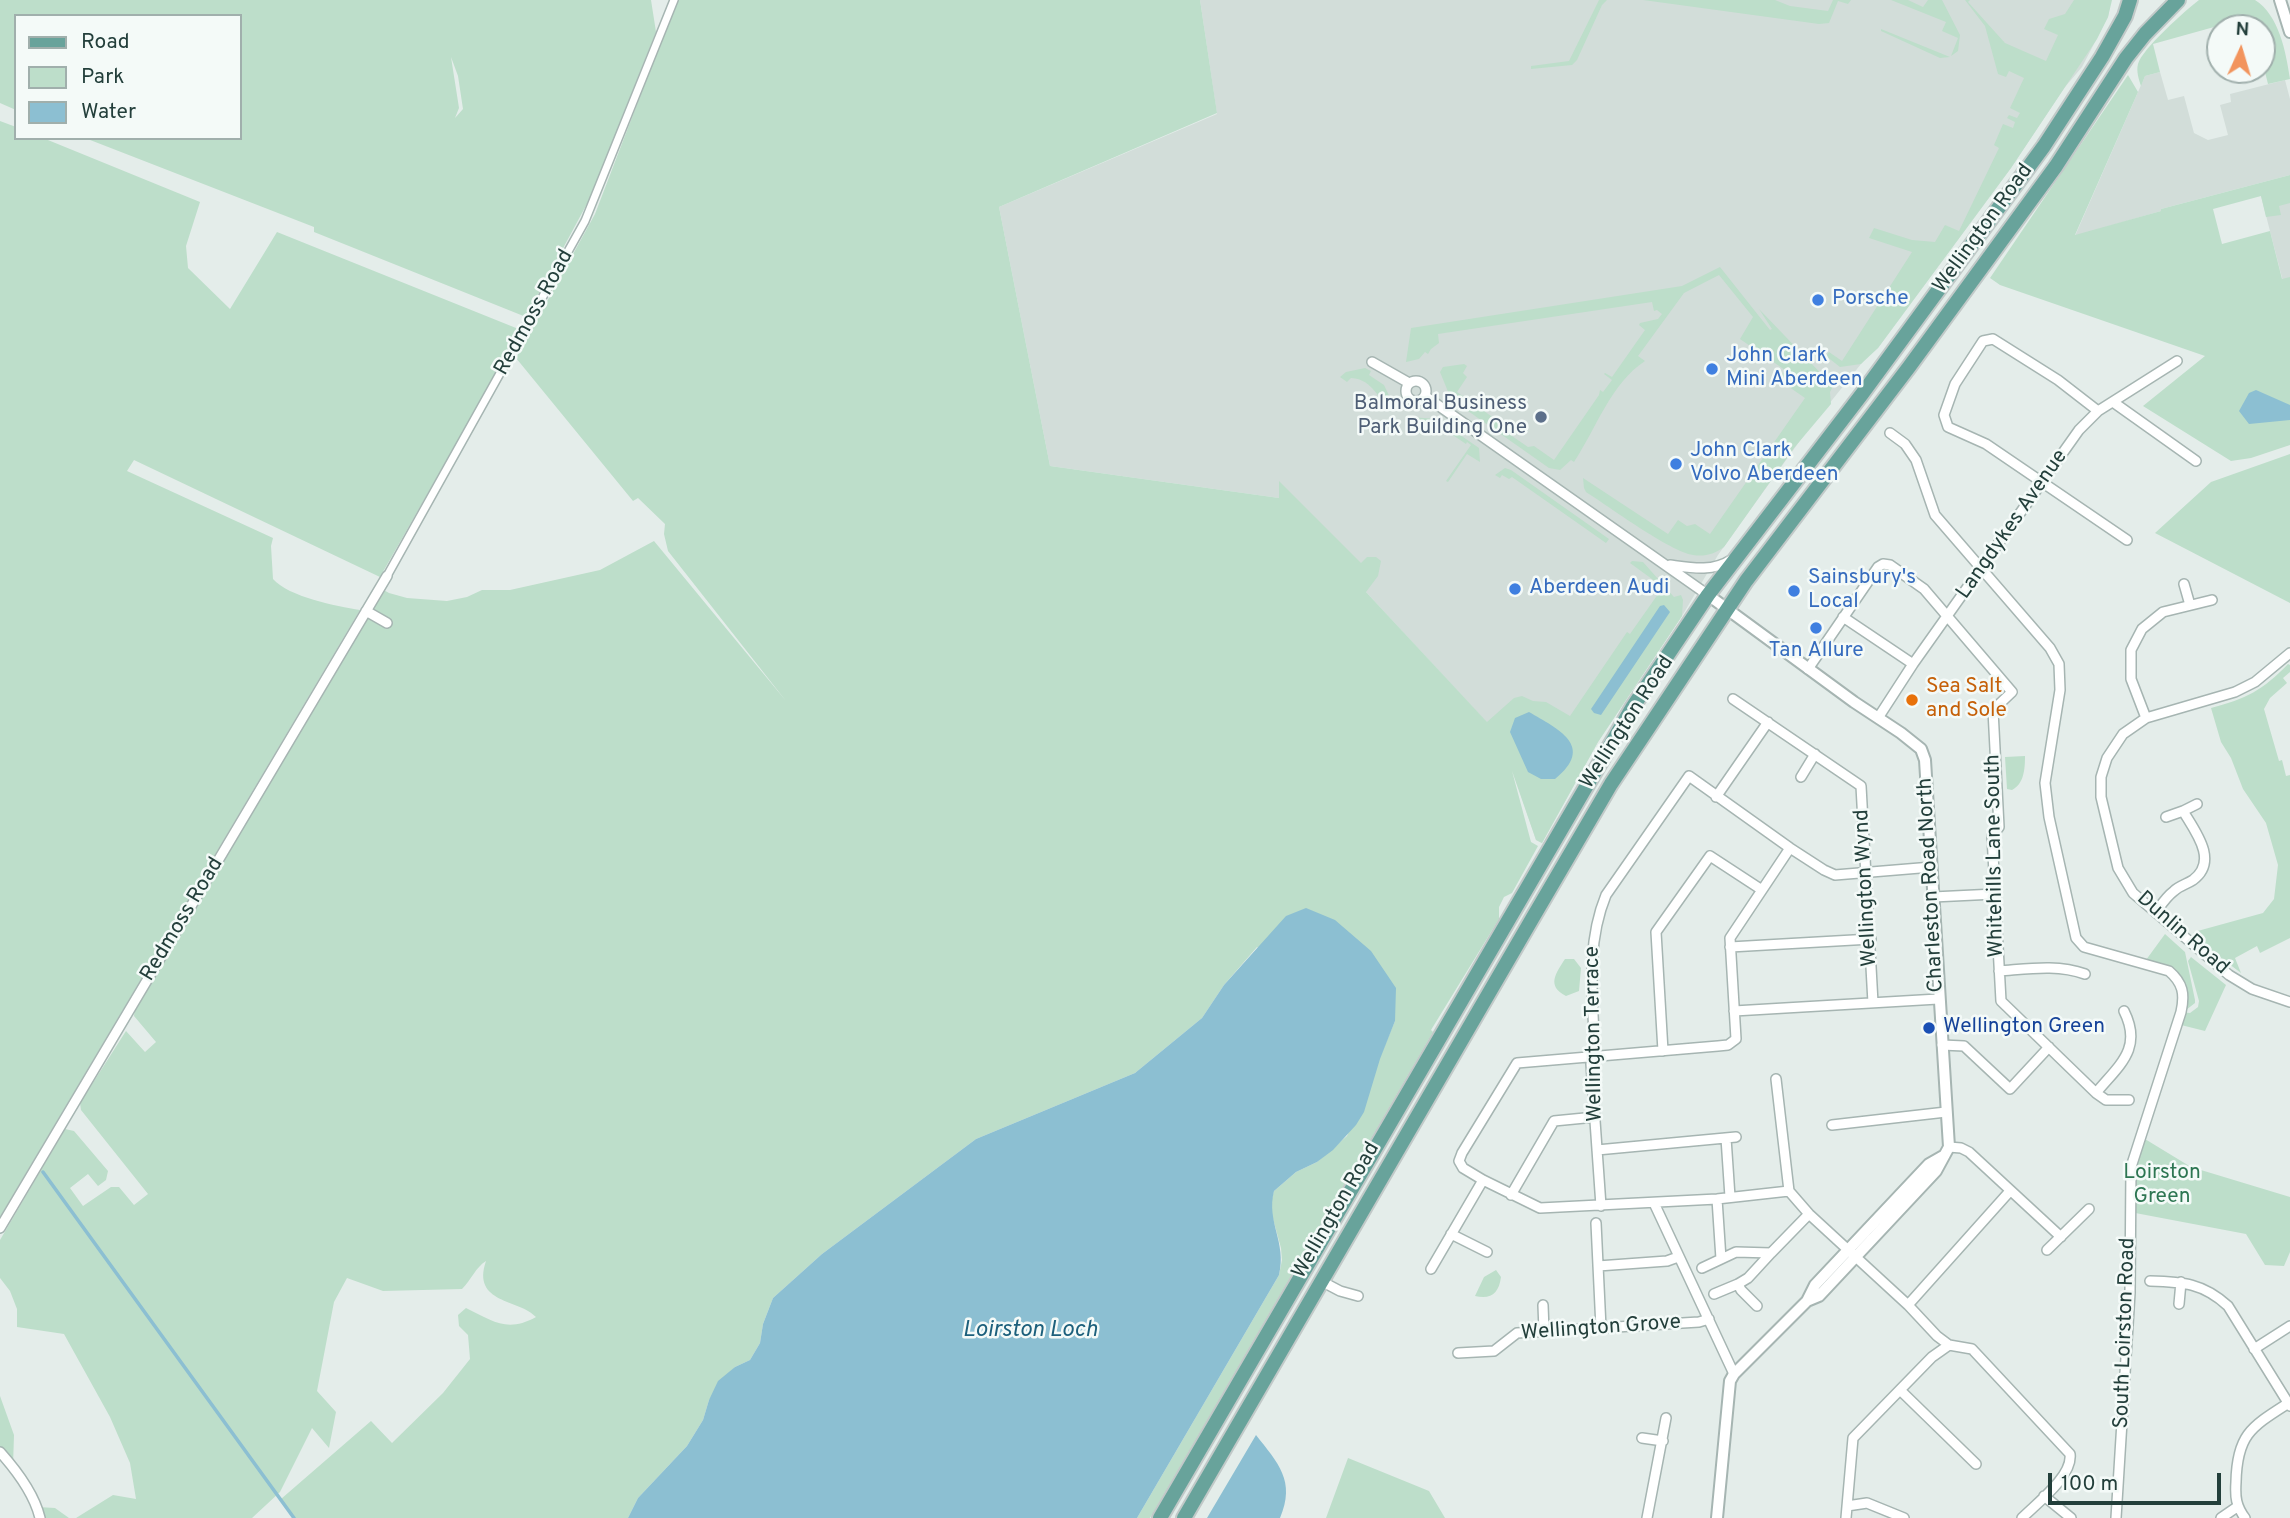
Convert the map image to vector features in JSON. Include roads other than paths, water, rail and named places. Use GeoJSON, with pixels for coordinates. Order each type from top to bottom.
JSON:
{"type":"FeatureCollection","features":[{"type":"Feature","properties":{"kind":"main road","name":"Wellington Road"},"geometry":{"type":"LineString","coordinates":[[1160,1518],[1632,708],[1708,595],[1862,394],[2036,158],[2102,57],[2130,0]]}},
{"type":"Feature","properties":{"kind":"main road","name":"Wellington Road"},"geometry":{"type":"LineString","coordinates":[[1184,1518],[1611,785],[1727,610],[1788,524],[1993,253],[2056,166],[2132,50],[2178,0]]}},
{"type":"Feature","properties":{"kind":"street","name":"Redmoss Road"},"geometry":{"type":"LineString","coordinates":[[0,1228],[387,576],[585,221],[674,0]]}},
{"type":"Feature","properties":{"kind":"street"},"geometry":{"type":"LineString","coordinates":[[2279,2],[2290,32]]}},
{"type":"Feature","properties":{"kind":"street"},"geometry":{"type":"LineString","coordinates":[[2098,411],[2067,386],[1993,339],[1983,341],[1978,346],[1955,384],[1944,421],[1948,426],[1986,444],[2127,540]]}},
{"type":"Feature","properties":{"kind":"street","name":"Langdykes Avenue"},"geometry":{"type":"LineString","coordinates":[[1878,718],[2079,429],[2098,411],[2177,361]]}},
{"type":"Feature","properties":{"kind":"street"},"geometry":{"type":"LineString","coordinates":[[1372,362],[1409,383]]}},
{"type":"Feature","properties":{"kind":"street"},"geometry":{"type":"LineString","coordinates":[[1414,380],[1423,383],[1426,389],[1424,396],[1418,401],[1409,399],[1405,391],[1409,383],[1414,380]]}},
{"type":"Feature","properties":{"kind":"street"},"geometry":{"type":"LineString","coordinates":[[1424,396],[1708,595]]}},
{"type":"Feature","properties":{"kind":"street"},"geometry":{"type":"LineString","coordinates":[[2113,402],[2196,461]]}},
{"type":"Feature","properties":{"kind":"street"},"geometry":{"type":"LineString","coordinates":[[1890,433],[1905,444],[1916,460],[1934,515],[1981,569]]}},
{"type":"Feature","properties":{"kind":"street"},"geometry":{"type":"LineString","coordinates":[[1668,565],[1711,568],[1721,566],[1738,556]]}},
{"type":"Feature","properties":{"kind":"street"},"geometry":{"type":"LineString","coordinates":[[1808,669],[1878,567],[1883,564],[1890,565],[1924,589],[1949,615]]}},
{"type":"Feature","properties":{"kind":"street","name":"South Loirston Road"},"geometry":{"type":"LineString","coordinates":[[1981,569],[2050,648],[2059,664],[2060,690],[2045,783],[2049,817],[2076,939],[2084,947],[2169,971],[2182,987],[2183,1000],[2131,1167],[2130,1293],[2116,1518]]}},
{"type":"Feature","properties":{"kind":"street"},"geometry":{"type":"LineString","coordinates":[[2185,584],[2190,606]]}},
{"type":"Feature","properties":{"kind":"street","name":"Charleston Road North"},"geometry":{"type":"LineString","coordinates":[[1708,595],[1921,749],[1925,760],[1932,867],[1946,1152]]}},
{"type":"Feature","properties":{"kind":"street"},"geometry":{"type":"LineString","coordinates":[[2146,718],[2131,679],[2131,650],[2142,629],[2163,612],[2212,600]]}},
{"type":"Feature","properties":{"kind":"street"},"geometry":{"type":"LineString","coordinates":[[366,611],[387,623]]}},
{"type":"Feature","properties":{"kind":"street","name":"Whitehills Lane South"},"geometry":{"type":"LineString","coordinates":[[1949,615],[2012,691],[1993,710],[1999,827],[1992,836],[2001,1001],[2049,1047]]}},
{"type":"Feature","properties":{"kind":"street"},"geometry":{"type":"LineString","coordinates":[[1843,617],[1913,664]]}},
{"type":"Feature","properties":{"kind":"street","name":"Dunlin Road"},"geometry":{"type":"LineString","coordinates":[[2290,653],[2255,682],[2235,692],[2146,718],[2123,734],[2107,758],[2101,777],[2101,797],[2118,868],[2133,892],[2207,959],[2229,975],[2252,989],[2290,1002]]}},
{"type":"Feature","properties":{"kind":"street"},"geometry":{"type":"LineString","coordinates":[[1733,699],[1815,754],[1801,777]]}},
{"type":"Feature","properties":{"kind":"street"},"geometry":{"type":"LineString","coordinates":[[1716,797],[1768,722]]}},
{"type":"Feature","properties":{"kind":"street","name":"Wellington Wynd"},"geometry":{"type":"LineString","coordinates":[[1815,754],[1861,786],[1871,939],[1872,1003]]}},
{"type":"Feature","properties":{"kind":"street","name":"Wellington Terrace"},"geometry":{"type":"LineString","coordinates":[[1601,1206],[1591,1064],[1595,1055],[1591,956],[1598,914],[1606,895],[1689,776],[1790,848],[1835,875],[1932,867]]}},
{"type":"Feature","properties":{"kind":"street"},"geometry":{"type":"LineString","coordinates":[[2166,817],[2197,804]]}},
{"type":"Feature","properties":{"kind":"street"},"geometry":{"type":"LineString","coordinates":[[2156,912],[2175,890],[2202,871],[2205,862],[2206,854],[2183,811]]}},
{"type":"Feature","properties":{"kind":"street"},"geometry":{"type":"LineString","coordinates":[[1789,1191],[1717,1199],[1540,1208],[1483,1180],[1463,1168],[1460,1161],[1462,1153],[1517,1063],[1728,1045],[1736,1039],[1730,938],[1790,848]]}},
{"type":"Feature","properties":{"kind":"street"},"geometry":{"type":"LineString","coordinates":[[1663,1051],[1656,932],[1710,856],[1762,890]]}},
{"type":"Feature","properties":{"kind":"street"},"geometry":{"type":"LineString","coordinates":[[1933,897],[1995,894]]}},
{"type":"Feature","properties":{"kind":"street"},"geometry":{"type":"LineString","coordinates":[[1730,947],[1871,939]]}},
{"type":"Feature","properties":{"kind":"street"},"geometry":{"type":"LineString","coordinates":[[1999,971],[2052,967],[2068,968],[2085,974]]}},
{"type":"Feature","properties":{"kind":"street"},"geometry":{"type":"LineString","coordinates":[[1734,1011],[1938,999]]}},
{"type":"Feature","properties":{"kind":"street"},"geometry":{"type":"LineString","coordinates":[[2096,1093],[2125,1059],[2130,1048],[2130,1023],[2124,1011]]}},
{"type":"Feature","properties":{"kind":"street"},"geometry":{"type":"LineString","coordinates":[[1942,1045],[1964,1046],[2010,1089],[2049,1047],[2106,1100],[2129,1100]]}},
{"type":"Feature","properties":{"kind":"street"},"geometry":{"type":"LineString","coordinates":[[1776,1079],[1789,1191],[1809,1214],[1908,1305],[1937,1336],[1949,1345],[1972,1349],[2070,1454],[2069,1469],[2022,1518]]}},
{"type":"Feature","properties":{"kind":"street"},"geometry":{"type":"LineString","coordinates":[[1832,1125],[1946,1112]]}},
{"type":"Feature","properties":{"kind":"street"},"geometry":{"type":"LineString","coordinates":[[1511,1195],[1554,1121],[1595,1117]]}},
{"type":"Feature","properties":{"kind":"street"},"geometry":{"type":"LineString","coordinates":[[1597,1150],[1731,1138],[1730,1197]]}},
{"type":"Feature","properties":{"kind":"street"},"geometry":{"type":"LineString","coordinates":[[1717,1518],[1730,1381],[1734,1374],[1807,1301],[1815,1285],[1852,1254],[1929,1164],[1946,1152],[1961,1148],[1969,1152],[2061,1237]]}},
{"type":"Feature","properties":{"kind":"street"},"geometry":{"type":"LineString","coordinates":[[1431,1269],[1483,1180]]}},
{"type":"Feature","properties":{"kind":"street"},"geometry":{"type":"LineString","coordinates":[[1908,1305],[2010,1191]]}},
{"type":"Feature","properties":{"kind":"street"},"geometry":{"type":"LineString","coordinates":[[1717,1199],[1721,1259]]}},
{"type":"Feature","properties":{"kind":"street"},"geometry":{"type":"LineString","coordinates":[[1654,1203],[1734,1374]]}},
{"type":"Feature","properties":{"kind":"street"},"geometry":{"type":"LineString","coordinates":[[2047,1250],[2088,1209]]}},
{"type":"Feature","properties":{"kind":"street"},"geometry":{"type":"LineString","coordinates":[[1714,1294],[1748,1278],[1809,1214]]}},
{"type":"Feature","properties":{"kind":"street"},"geometry":{"type":"LineString","coordinates":[[1596,1223],[1601,1328]]}},
{"type":"Feature","properties":{"kind":"street"},"geometry":{"type":"LineString","coordinates":[[1451,1234],[1487,1252]]}},
{"type":"Feature","properties":{"kind":"street"},"geometry":{"type":"LineString","coordinates":[[1702,1268],[1736,1252],[1771,1253]]}},
{"type":"Feature","properties":{"kind":"street"},"geometry":{"type":"LineString","coordinates":[[1598,1266],[1667,1261],[1678,1257]]}},
{"type":"Feature","properties":{"kind":"street"},"geometry":{"type":"LineString","coordinates":[[1321,1281],[1340,1291],[1358,1296]]}},
{"type":"Feature","properties":{"kind":"street"},"geometry":{"type":"LineString","coordinates":[[2150,1281],[2181,1282],[2216,1295],[2228,1306],[2289,1405],[2256,1424],[2243,1440],[2237,1463],[2237,1507],[2245,1518]]}},
{"type":"Feature","properties":{"kind":"street"},"geometry":{"type":"LineString","coordinates":[[2179,1304],[2181,1282]]}},
{"type":"Feature","properties":{"kind":"street"},"geometry":{"type":"LineString","coordinates":[[1738,1284],[1757,1306]]}},
{"type":"Feature","properties":{"kind":"street"},"geometry":{"type":"LineString","coordinates":[[1543,1305],[1544,1331]]}},
{"type":"Feature","properties":{"kind":"street","name":"Wellington Grove"},"geometry":{"type":"LineString","coordinates":[[1458,1353],[1494,1351],[1517,1333],[1699,1322],[1709,1319]]}},
{"type":"Feature","properties":{"kind":"street"},"geometry":{"type":"LineString","coordinates":[[2254,1349],[2290,1326]]}},
{"type":"Feature","properties":{"kind":"street"},"geometry":{"type":"LineString","coordinates":[[1846,1518],[1853,1438],[1932,1357],[1949,1345]]}},
{"type":"Feature","properties":{"kind":"street"},"geometry":{"type":"LineString","coordinates":[[1900,1390],[1976,1464]]}},
{"type":"Feature","properties":{"kind":"street"},"geometry":{"type":"LineString","coordinates":[[1647,1518],[1666,1418]]}},
{"type":"Feature","properties":{"kind":"street"},"geometry":{"type":"LineString","coordinates":[[1642,1438],[1663,1441]]}},
{"type":"Feature","properties":{"kind":"street"},"geometry":{"type":"LineString","coordinates":[[0,1452],[27,1487],[38,1507],[40,1518]]}},
{"type":"Feature","properties":{"kind":"street"},"geometry":{"type":"LineString","coordinates":[[2044,1496],[2071,1518]]}},
{"type":"Feature","properties":{"kind":"street"},"geometry":{"type":"LineString","coordinates":[[1847,1506],[1867,1503],[1904,1518]]}},
{"type":"Feature","properties":{"kind":"street"},"geometry":{"type":"LineString","coordinates":[[2221,1518],[2237,1507]]}},
{"type":"Feature","properties":{"kind":"water"},"geometry":{"type":"Polygon","coordinates":[[[2256,390],[2290,405],[2290,420],[2249,424],[2239,411],[2249,393],[2256,390]]]}},
{"type":"Feature","properties":{"kind":"water"},"geometry":{"type":"Polygon","coordinates":[[[1664,605],[1670,612],[1601,715],[1594,713],[1591,709],[1660,606],[1664,605]]]}},
{"type":"Feature","properties":{"kind":"water"},"geometry":{"type":"Polygon","coordinates":[[[1529,712],[1561,732],[1572,748],[1572,757],[1567,767],[1555,779],[1541,779],[1528,772],[1510,732],[1515,718],[1529,712]]]}},
{"type":"Feature","properties":{"kind":"water","name":"Loirston Loch"},"geometry":{"type":"Polygon","coordinates":[[[1306,908],[1335,920],[1371,951],[1396,988],[1395,1021],[1364,1112],[1356,1125],[1333,1150],[1317,1162],[1296,1172],[1274,1191],[1273,1213],[1281,1263],[1279,1275],[1137,1518],[628,1518],[638,1498],[687,1446],[703,1420],[718,1381],[735,1367],[750,1360],[760,1343],[763,1324],[773,1298],[822,1254],[976,1139],[1135,1073],[1202,1018],[1224,985],[1286,916],[1306,908]]]}},
{"type":"Feature","properties":{"kind":"water"},"geometry":{"type":"Polygon","coordinates":[[[1256,1435],[1277,1464],[1285,1483],[1286,1493],[1280,1518],[1207,1518],[1256,1435]]]}},
{"type":"Feature","properties":{"kind":"waterway"},"geometry":{"type":"LineString","coordinates":[[43,1172],[294,1518]]}},
{"type":"Feature","properties":{"kind":"place","name":"Porsche"},"geometry":{"type":"Point","coordinates":[1818,300]}},
{"type":"Feature","properties":{"kind":"place","name":"John Clark Mini Aberdeen"},"geometry":{"type":"Point","coordinates":[1712,369]}},
{"type":"Feature","properties":{"kind":"place","name":"Balmoral Business Park Building One"},"geometry":{"type":"Point","coordinates":[1541,417]}},
{"type":"Feature","properties":{"kind":"place","name":"John Clark Volvo Aberdeen"},"geometry":{"type":"Point","coordinates":[1676,464]}},
{"type":"Feature","properties":{"kind":"place","name":"Aberdeen Audi"},"geometry":{"type":"Point","coordinates":[1515,589]}},
{"type":"Feature","properties":{"kind":"place","name":"Sainsbury's Local"},"geometry":{"type":"Point","coordinates":[1794,591]}},
{"type":"Feature","properties":{"kind":"place","name":"Tan Allure"},"geometry":{"type":"Point","coordinates":[1816,628]}},
{"type":"Feature","properties":{"kind":"place","name":"Sea Salt and Sole"},"geometry":{"type":"Point","coordinates":[1912,700]}},
{"type":"Feature","properties":{"kind":"place","name":"Wellington Green"},"geometry":{"type":"Point","coordinates":[1929,1028]}},
{"type":"Feature","properties":{"kind":"park label","name":"Loirston Green"},"geometry":{"type":"Point","coordinates":[2162,1186]}}]}
